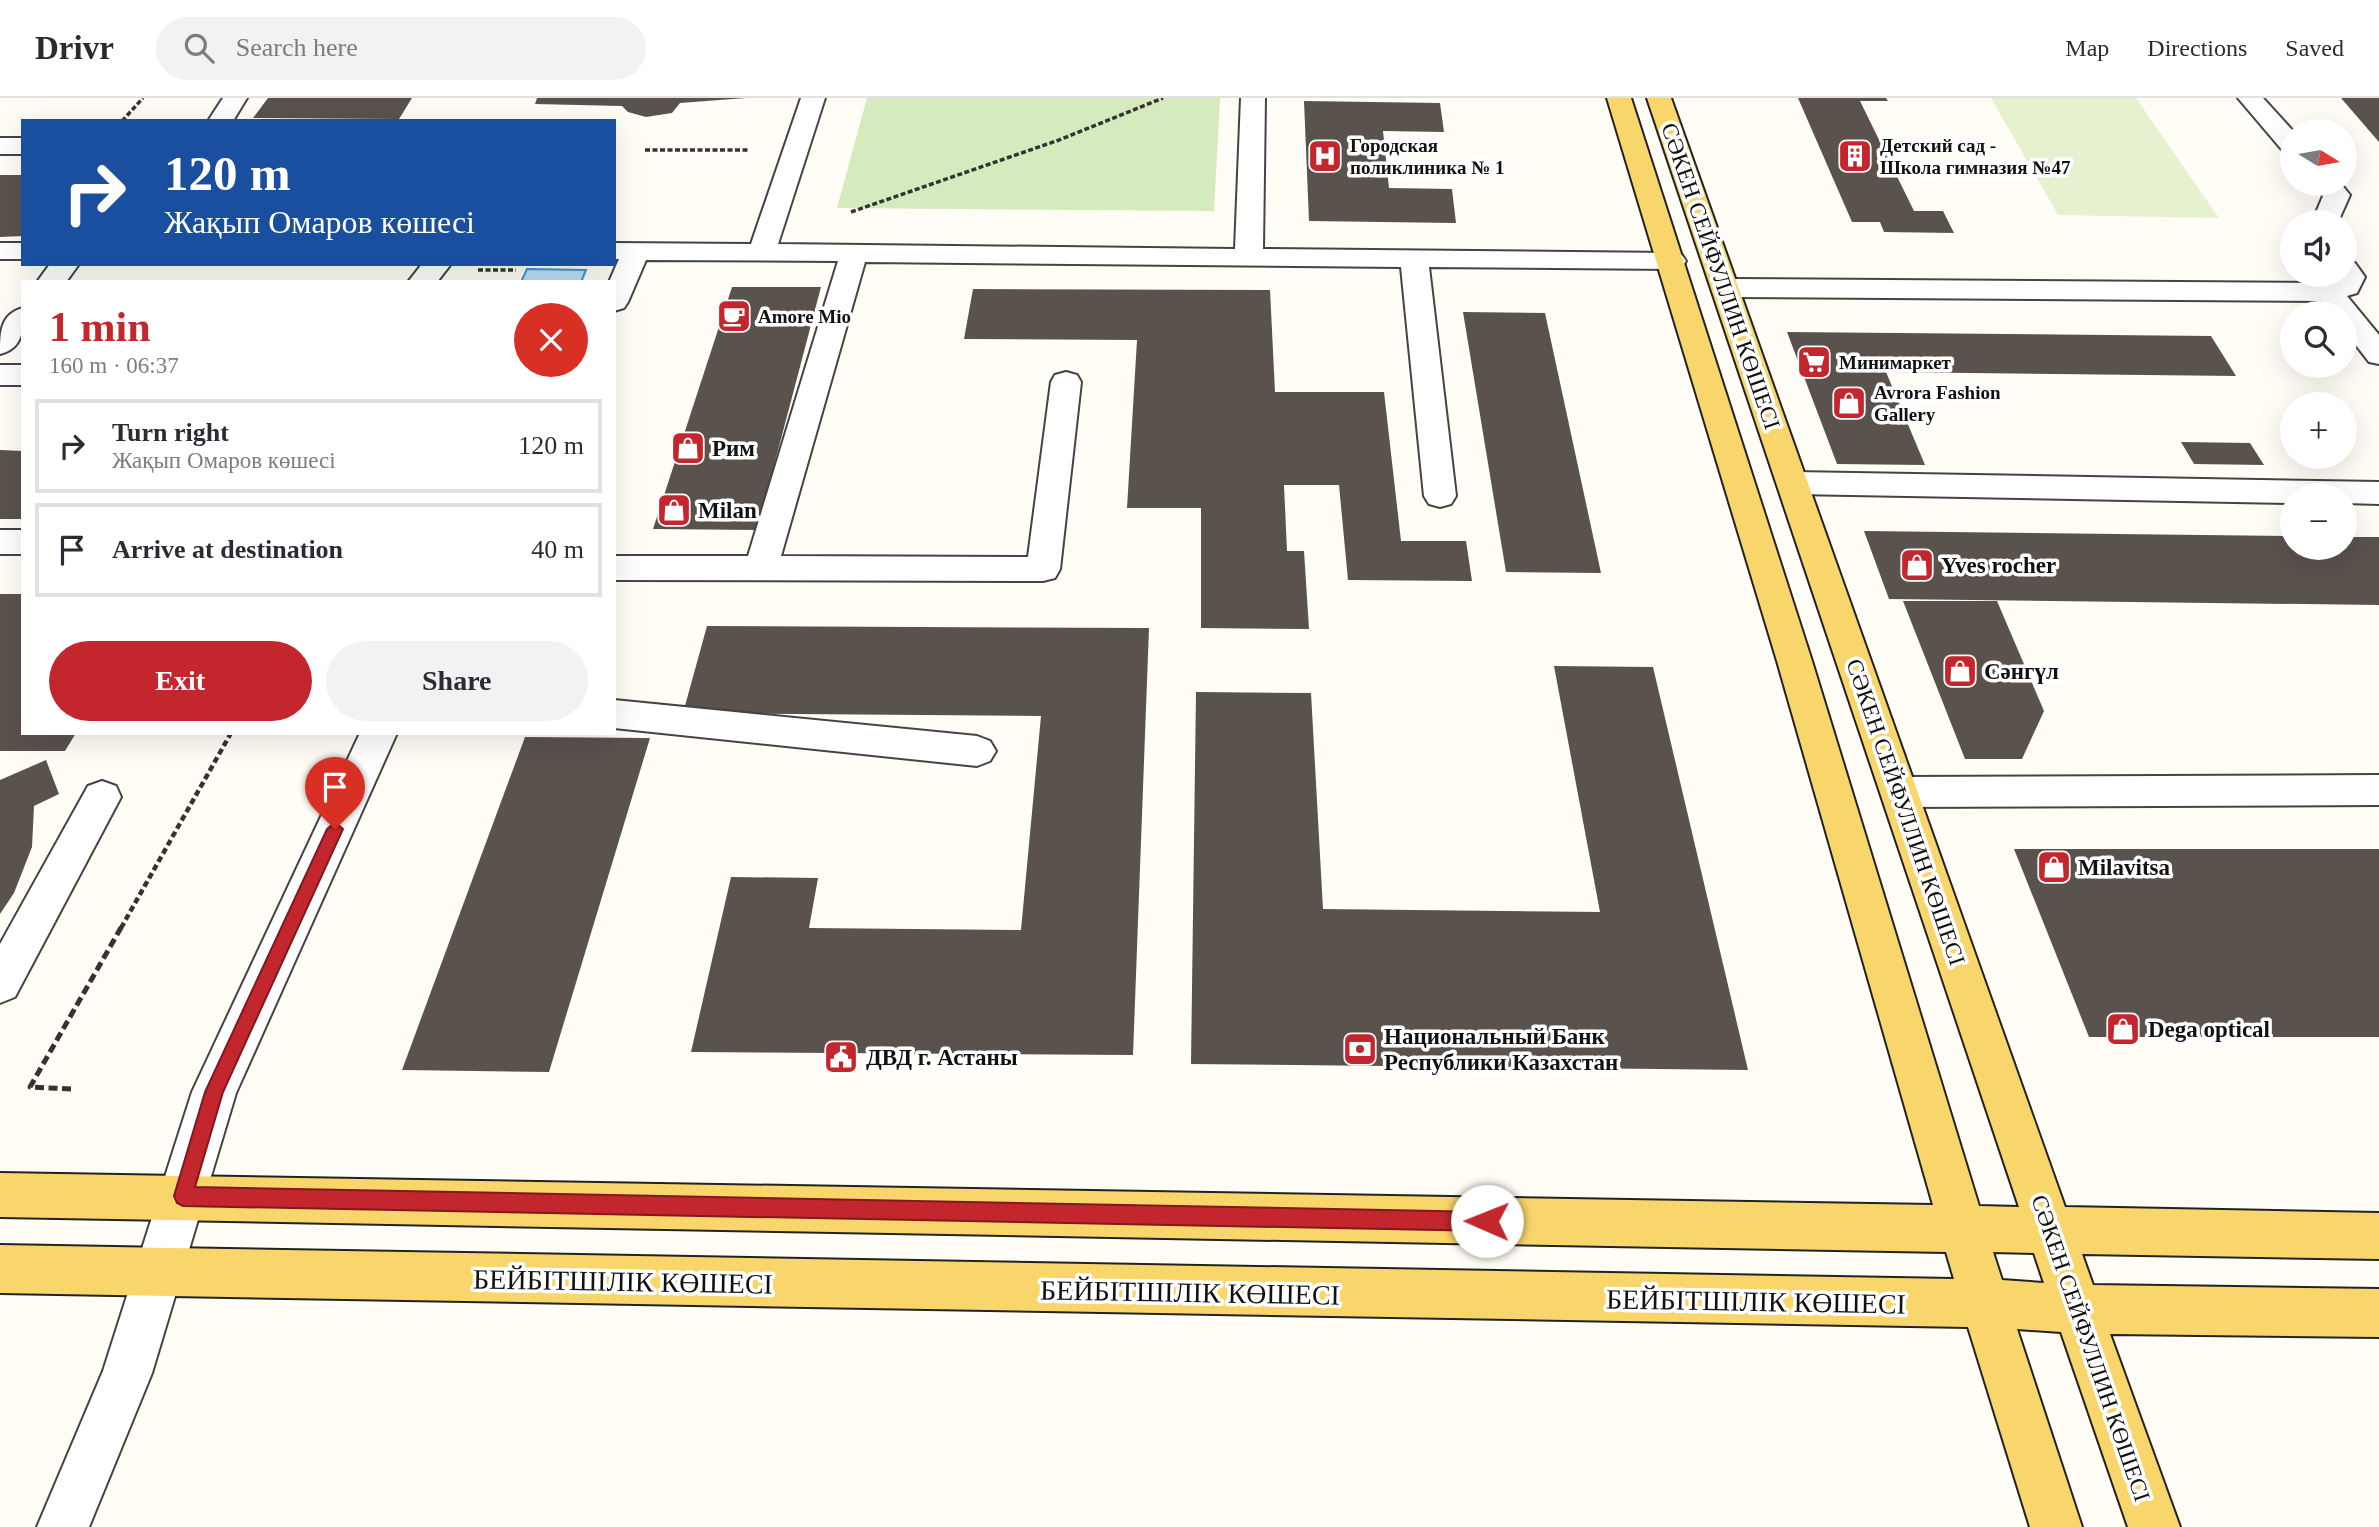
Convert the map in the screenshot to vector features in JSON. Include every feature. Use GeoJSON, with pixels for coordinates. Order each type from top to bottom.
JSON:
{"type":"FeatureCollection","features":[{"type":"Feature","properties":{"kind":"main road","name":"СӘКЕН СЕЙФУЛЛИН КӨШЕСІ"},"geometry":{"type":"LineString","coordinates":[[1619,98],[1672,261],[1916,1063],[1985,1303],[2056,1527]]}},
{"type":"Feature","properties":{"kind":"main road","name":"СӘКЕН СЕЙФУЛЛИН КӨШЕСІ"},"geometry":{"type":"LineString","coordinates":[[1659,98],[2154,1527]]}},
{"type":"Feature","properties":{"kind":"main road"},"geometry":{"type":"LineString","coordinates":[[0,1195],[183,1196],[2379,1236]]}},
{"type":"Feature","properties":{"kind":"main road","name":"БЕЙБІТШІЛІК КӨШЕСІ"},"geometry":{"type":"LineString","coordinates":[[0,1269],[1825,1303],[1985,1303],[2078,1309],[2379,1313]]}},
{"type":"Feature","properties":{"kind":"street"},"geometry":{"type":"LineString","coordinates":[[221,119],[235,98]]}},
{"type":"Feature","properties":{"kind":"street"},"geometry":{"type":"LineString","coordinates":[[762,252],[813,98]]}},
{"type":"Feature","properties":{"kind":"street"},"geometry":{"type":"LineString","coordinates":[[1248,257],[1253,98]]}},
{"type":"Feature","properties":{"kind":"street"},"geometry":{"type":"LineString","coordinates":[[2250,98],[2280,132]]}},
{"type":"Feature","properties":{"kind":"street"},"geometry":{"type":"LineString","coordinates":[[0,146],[21,146]]}},
{"type":"Feature","properties":{"kind":"street"},"geometry":{"type":"LineString","coordinates":[[0,251],[21,251]]}},
{"type":"Feature","properties":{"kind":"street"},"geometry":{"type":"LineString","coordinates":[[616,293],[625,251],[1672,261]]}},
{"type":"Feature","properties":{"kind":"street"},"geometry":{"type":"LineString","coordinates":[[761,569],[854,253]]}},
{"type":"Feature","properties":{"kind":"street"},"geometry":{"type":"LineString","coordinates":[[1414,259],[1440,496]]}},
{"type":"Feature","properties":{"kind":"street"},"geometry":{"type":"LineString","coordinates":[[53,280],[63,266]]}},
{"type":"Feature","properties":{"kind":"street"},"geometry":{"type":"LineString","coordinates":[[424,280],[435,266]]}},
{"type":"Feature","properties":{"kind":"street"},"geometry":{"type":"LineString","coordinates":[[1727,288],[2280,281]]}},
{"type":"Feature","properties":{"kind":"street"},"geometry":{"type":"LineString","coordinates":[[2341,287],[2379,355]]}},
{"type":"Feature","properties":{"kind":"street"},"geometry":{"type":"LineString","coordinates":[[0,345],[21,319]]}},
{"type":"Feature","properties":{"kind":"street"},"geometry":{"type":"LineString","coordinates":[[0,375],[21,374]]}},
{"type":"Feature","properties":{"kind":"street"},"geometry":{"type":"LineString","coordinates":[[616,568],[1043,569],[1066,382]]}},
{"type":"Feature","properties":{"kind":"street"},"geometry":{"type":"LineString","coordinates":[[1794,483],[2379,493]]}},
{"type":"Feature","properties":{"kind":"street"},"geometry":{"type":"LineString","coordinates":[[0,542],[21,542]]}},
{"type":"Feature","properties":{"kind":"street"},"geometry":{"type":"LineString","coordinates":[[616,714],[977,751]]}},
{"type":"Feature","properties":{"kind":"street"},"geometry":{"type":"LineString","coordinates":[[63,1527],[127,1373],[214,1092],[378,735]]}},
{"type":"Feature","properties":{"kind":"street"},"geometry":{"type":"LineString","coordinates":[[1900,792],[2379,790]]}},
{"type":"Feature","properties":{"kind":"street"},"geometry":{"type":"LineString","coordinates":[[0,984],[102,797]]}},
{"type":"Feature","properties":{"kind":"path"},"geometry":{"type":"LineString","coordinates":[[124,119],[143,98]]}},
{"type":"Feature","properties":{"kind":"path"},"geometry":{"type":"LineString","coordinates":[[844,214],[1059,140],[1163,98]]}},
{"type":"Feature","properties":{"kind":"path"},"geometry":{"type":"LineString","coordinates":[[645,150],[796,150]]}},
{"type":"Feature","properties":{"kind":"path"},"geometry":{"type":"LineString","coordinates":[[71,1089],[30,1087],[230,735]]}},
{"type":"Feature","properties":{"kind":"green space"},"geometry":{"type":"Polygon","coordinates":[[[867,98],[1220,98],[1214,211],[837,208],[867,98]]]}},
{"type":"Feature","properties":{"kind":"green space"},"geometry":{"type":"Polygon","coordinates":[[[1991,98],[2136,98],[2219,218],[2058,215],[1991,98]]]}},
{"type":"Feature","properties":{"kind":"water"},"geometry":{"type":"Polygon","coordinates":[[[527,269],[586,270],[582,280],[522,280],[527,269]]]}},
{"type":"Feature","properties":{"kind":"building"},"geometry":{"type":"Polygon","coordinates":[[[268,98],[412,98],[399,119],[253,118],[268,98]]]}},
{"type":"Feature","properties":{"kind":"building"},"geometry":{"type":"Polygon","coordinates":[[[537,98],[746,98],[680,103],[672,113],[646,117],[628,112],[622,106],[535,104],[537,98]]]}},
{"type":"Feature","properties":{"kind":"building","name":"Детский сад - Школа гимназия №47"},"geometry":{"type":"Polygon","coordinates":[[[1798,98],[1886,98],[1888,101],[1860,101],[1914,211],[1943,211],[1954,233],[1884,232],[1880,222],[1852,222],[1798,98]]]}},
{"type":"Feature","properties":{"kind":"building"},"geometry":{"type":"Polygon","coordinates":[[[2341,98],[2379,98],[2379,142],[2341,98]]]}},
{"type":"Feature","properties":{"kind":"building"},"geometry":{"type":"Polygon","coordinates":[[[1304,101],[1440,103],[1444,132],[1383,131],[1389,188],[1452,189],[1456,223],[1309,221],[1304,101]]]}},
{"type":"Feature","properties":{"kind":"building"},"geometry":{"type":"Polygon","coordinates":[[[0,175],[21,175],[21,236],[0,237],[0,175]]]}},
{"type":"Feature","properties":{"kind":"building"},"geometry":{"type":"Polygon","coordinates":[[[732,287],[821,287],[757,530],[653,529],[732,287]]]}},
{"type":"Feature","properties":{"kind":"building"},"geometry":{"type":"Polygon","coordinates":[[[973,289],[1270,290],[1275,392],[1384,392],[1401,541],[1466,541],[1472,581],[1348,580],[1339,485],[1284,485],[1287,551],[1304,551],[1309,629],[1201,628],[1201,508],[1127,508],[1137,340],[964,339],[973,289]]]}},
{"type":"Feature","properties":{"kind":"building"},"geometry":{"type":"Polygon","coordinates":[[[1463,312],[1545,313],[1601,573],[1506,572],[1463,312]]]}},
{"type":"Feature","properties":{"kind":"building"},"geometry":{"type":"Polygon","coordinates":[[[1787,332],[2211,336],[2236,376],[1886,372],[1925,465],[1837,464],[1787,332]]]}},
{"type":"Feature","properties":{"kind":"building"},"geometry":{"type":"Polygon","coordinates":[[[2181,442],[2250,443],[2264,465],[2194,464],[2181,442]]]}},
{"type":"Feature","properties":{"kind":"building"},"geometry":{"type":"Polygon","coordinates":[[[0,450],[21,451],[21,519],[0,519],[0,450]]]}},
{"type":"Feature","properties":{"kind":"building"},"geometry":{"type":"Polygon","coordinates":[[[1864,531],[2280,536],[2280,560],[2357,560],[2357,537],[2379,537],[2379,605],[1889,599],[1864,531]]]}},
{"type":"Feature","properties":{"kind":"building"},"geometry":{"type":"Polygon","coordinates":[[[0,594],[21,594],[21,735],[75,735],[65,751],[0,751],[0,594]]]}},
{"type":"Feature","properties":{"kind":"building"},"geometry":{"type":"Polygon","coordinates":[[[1903,601],[1997,601],[2044,711],[2022,759],[1965,759],[1903,601]]]}},
{"type":"Feature","properties":{"kind":"building"},"geometry":{"type":"Polygon","coordinates":[[[707,626],[1149,628],[1133,1055],[691,1052],[731,877],[818,878],[809,928],[1021,930],[1041,716],[683,713],[707,626]]]}},
{"type":"Feature","properties":{"kind":"building"},"geometry":{"type":"Polygon","coordinates":[[[1554,666],[1653,667],[1748,1070],[1191,1064],[1196,692],[1311,693],[1323,909],[1600,912],[1554,666]]]}},
{"type":"Feature","properties":{"kind":"building"},"geometry":{"type":"Polygon","coordinates":[[[525,737],[650,738],[549,1072],[402,1070],[525,737]]]}},
{"type":"Feature","properties":{"kind":"building"},"geometry":{"type":"Polygon","coordinates":[[[46,760],[59,794],[34,806],[32,847],[14,893],[0,914],[0,780],[46,760]]]}},
{"type":"Feature","properties":{"kind":"building"},"geometry":{"type":"Polygon","coordinates":[[[2014,849],[2379,849],[2379,1037],[2089,1037],[2014,849]]]}},
{"type":"Feature","properties":{"kind":"place","name":"Городская поликлиника № 1"},"geometry":{"type":"Point","coordinates":[1325,156]}},
{"type":"Feature","properties":{"kind":"place","name":"Детский сад - Школа гимназия №47"},"geometry":{"type":"Point","coordinates":[1855,156]}},
{"type":"Feature","properties":{"kind":"place","name":"Amore Mio"},"geometry":{"type":"Point","coordinates":[734,316]}},
{"type":"Feature","properties":{"kind":"place","name":"Минимаркет"},"geometry":{"type":"Point","coordinates":[1814,362]}},
{"type":"Feature","properties":{"kind":"place","name":"Avrora Fashion Gallery"},"geometry":{"type":"Point","coordinates":[1849,403]}},
{"type":"Feature","properties":{"kind":"place","name":"Рим"},"geometry":{"type":"Point","coordinates":[688,448]}},
{"type":"Feature","properties":{"kind":"place","name":"Milan"},"geometry":{"type":"Point","coordinates":[674,510]}},
{"type":"Feature","properties":{"kind":"place","name":"Yves rocher"},"geometry":{"type":"Point","coordinates":[1917,565]}},
{"type":"Feature","properties":{"kind":"place","name":"Сәнгүл"},"geometry":{"type":"Point","coordinates":[1960,671]}},
{"type":"Feature","properties":{"kind":"place","name":"Milavitsa"},"geometry":{"type":"Point","coordinates":[2054,867]}},
{"type":"Feature","properties":{"kind":"place","name":"Dega optical"},"geometry":{"type":"Point","coordinates":[2123,1029]}},
{"type":"Feature","properties":{"kind":"place","name":"Национальный Банк Республики Казахстан"},"geometry":{"type":"Point","coordinates":[1360,1049]}},
{"type":"Feature","properties":{"kind":"place","name":"ДВД г. Астаны"},"geometry":{"type":"Point","coordinates":[841,1057]}},
{"type":"Feature","properties":{"kind":"route"},"geometry":{"type":"LineString","coordinates":[[335,829],[214,1092],[183,1196],[1487,1221]]}}]}
